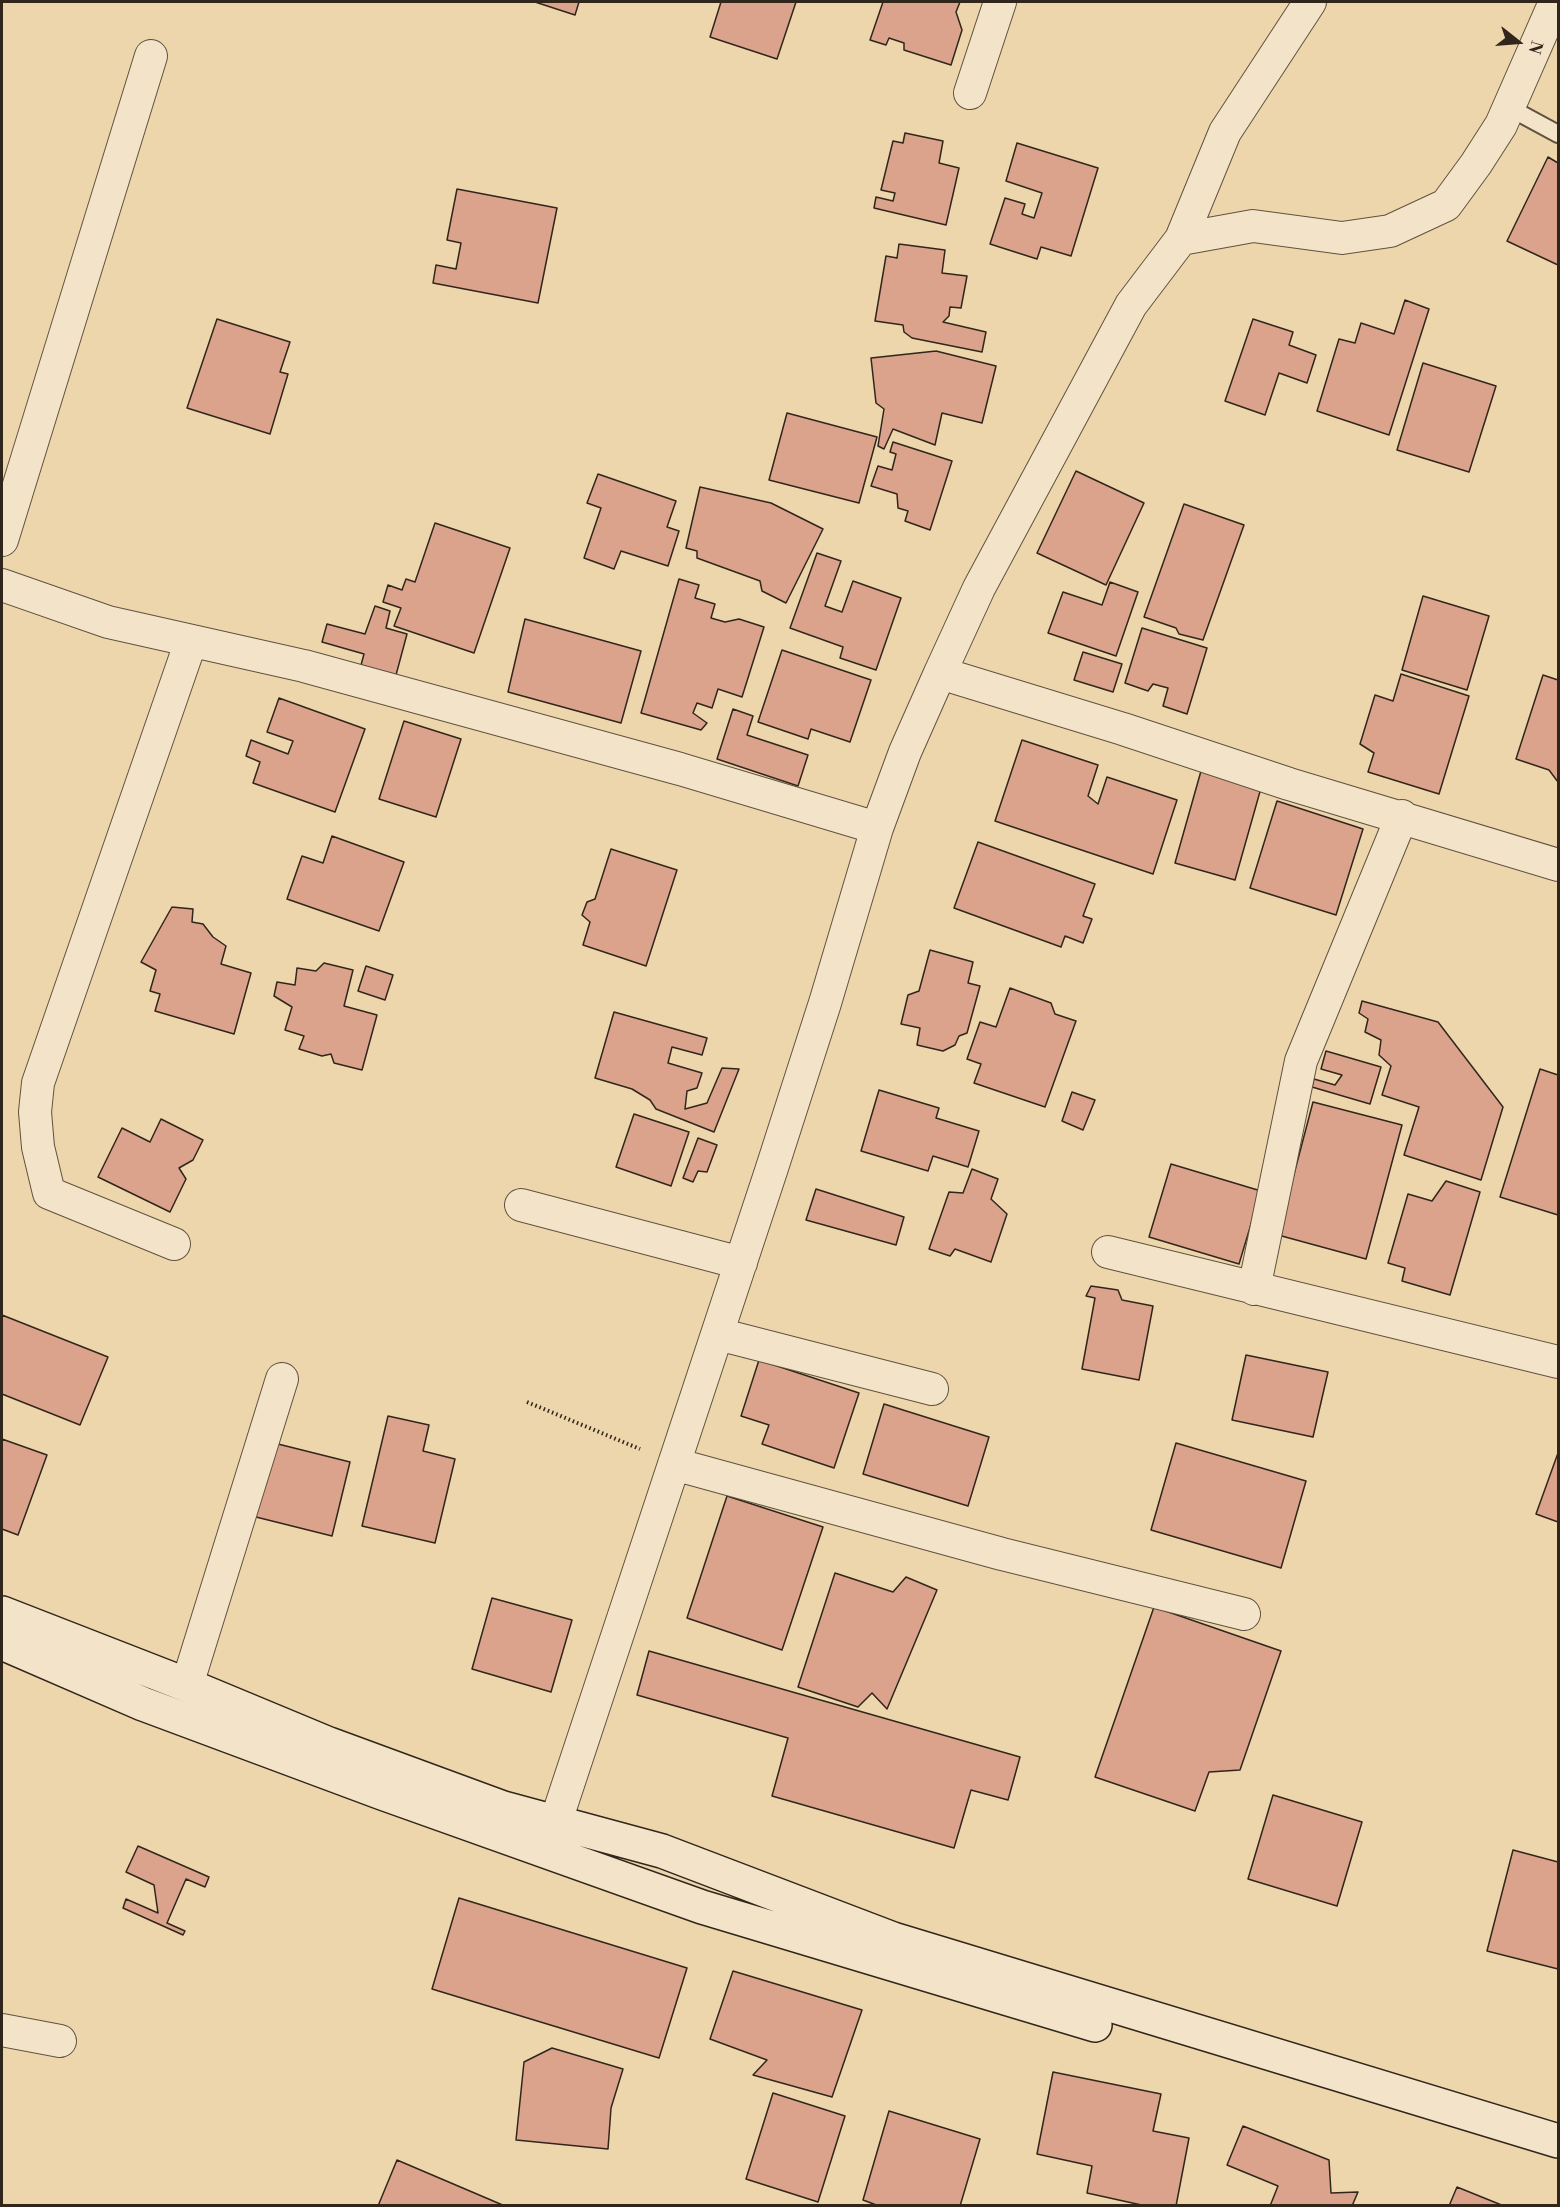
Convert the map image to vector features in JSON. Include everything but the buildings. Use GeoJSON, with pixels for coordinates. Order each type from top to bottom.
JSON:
{"type":"FeatureCollection","features":[{"type":"Feature","properties":{"kind":"street"},"geometry":{"type":"LineString","coordinates":[[970,93],[1000,2]]}},
{"type":"Feature","properties":{"kind":"street"},"geometry":{"type":"LineString","coordinates":[[555,1824],[741,1263],[825,1003],[877,828],[905,752],[979,588],[1131,305],[1181,239],[1225,132],[1310,2]]}},
{"type":"Feature","properties":{"kind":"street"},"geometry":{"type":"LineString","coordinates":[[1181,239],[1253,226],[1342,238],[1390,231],[1446,205],[1476,164],[1510,108],[1555,2]]}},
{"type":"Feature","properties":{"kind":"street"},"geometry":{"type":"LineString","coordinates":[[2,540],[151,56]]}},
{"type":"Feature","properties":{"kind":"street"},"geometry":{"type":"LineString","coordinates":[[2,585],[108,622],[304,666],[690,772],[877,828]]}},
{"type":"Feature","properties":{"kind":"street"},"geometry":{"type":"LineString","coordinates":[[174,1244],[49,1193],[38,1147],[35,1112],[38,1083],[191,641]]}},
{"type":"Feature","properties":{"kind":"street"},"geometry":{"type":"LineString","coordinates":[[940,673],[1123,729],[1289,784],[1402,816],[1558,865]]}},
{"type":"Feature","properties":{"kind":"street"},"geometry":{"type":"LineString","coordinates":[[1254,1288],[1301,1061],[1402,816]]}},
{"type":"Feature","properties":{"kind":"street"},"geometry":{"type":"LineString","coordinates":[[521,1205],[741,1263]]}},
{"type":"Feature","properties":{"kind":"street"},"geometry":{"type":"LineString","coordinates":[[1108,1252],[1558,1362]]}},
{"type":"Feature","properties":{"kind":"street"},"geometry":{"type":"LineString","coordinates":[[718,1334],[932,1389]]}},
{"type":"Feature","properties":{"kind":"street"},"geometry":{"type":"LineString","coordinates":[[187,1685],[282,1379]]}},
{"type":"Feature","properties":{"kind":"street"},"geometry":{"type":"LineString","coordinates":[[674,1464],[1002,1554],[1244,1614]]}},
{"type":"Feature","properties":{"kind":"street"},"geometry":{"type":"LineString","coordinates":[[2,1613],[187,1685],[329,1744],[503,1808],[555,1824],[662,1851],[893,1939],[1558,2141]]}},
{"type":"Feature","properties":{"kind":"street"},"geometry":{"type":"LineString","coordinates":[[2,1643],[142,1704],[382,1793],[702,1907],[1558,2162]]}},
{"type":"Feature","properties":{"kind":"street"},"geometry":{"type":"LineString","coordinates":[[2,2030],[60,2041]]}},
{"type":"Feature","properties":{"kind":"lane"},"geometry":{"type":"LineString","coordinates":[[1510,108],[1558,134]]}},
{"type":"Feature","properties":{"kind":"path"},"geometry":{"type":"LineString","coordinates":[[527,1402],[674,1464]]}}]}
